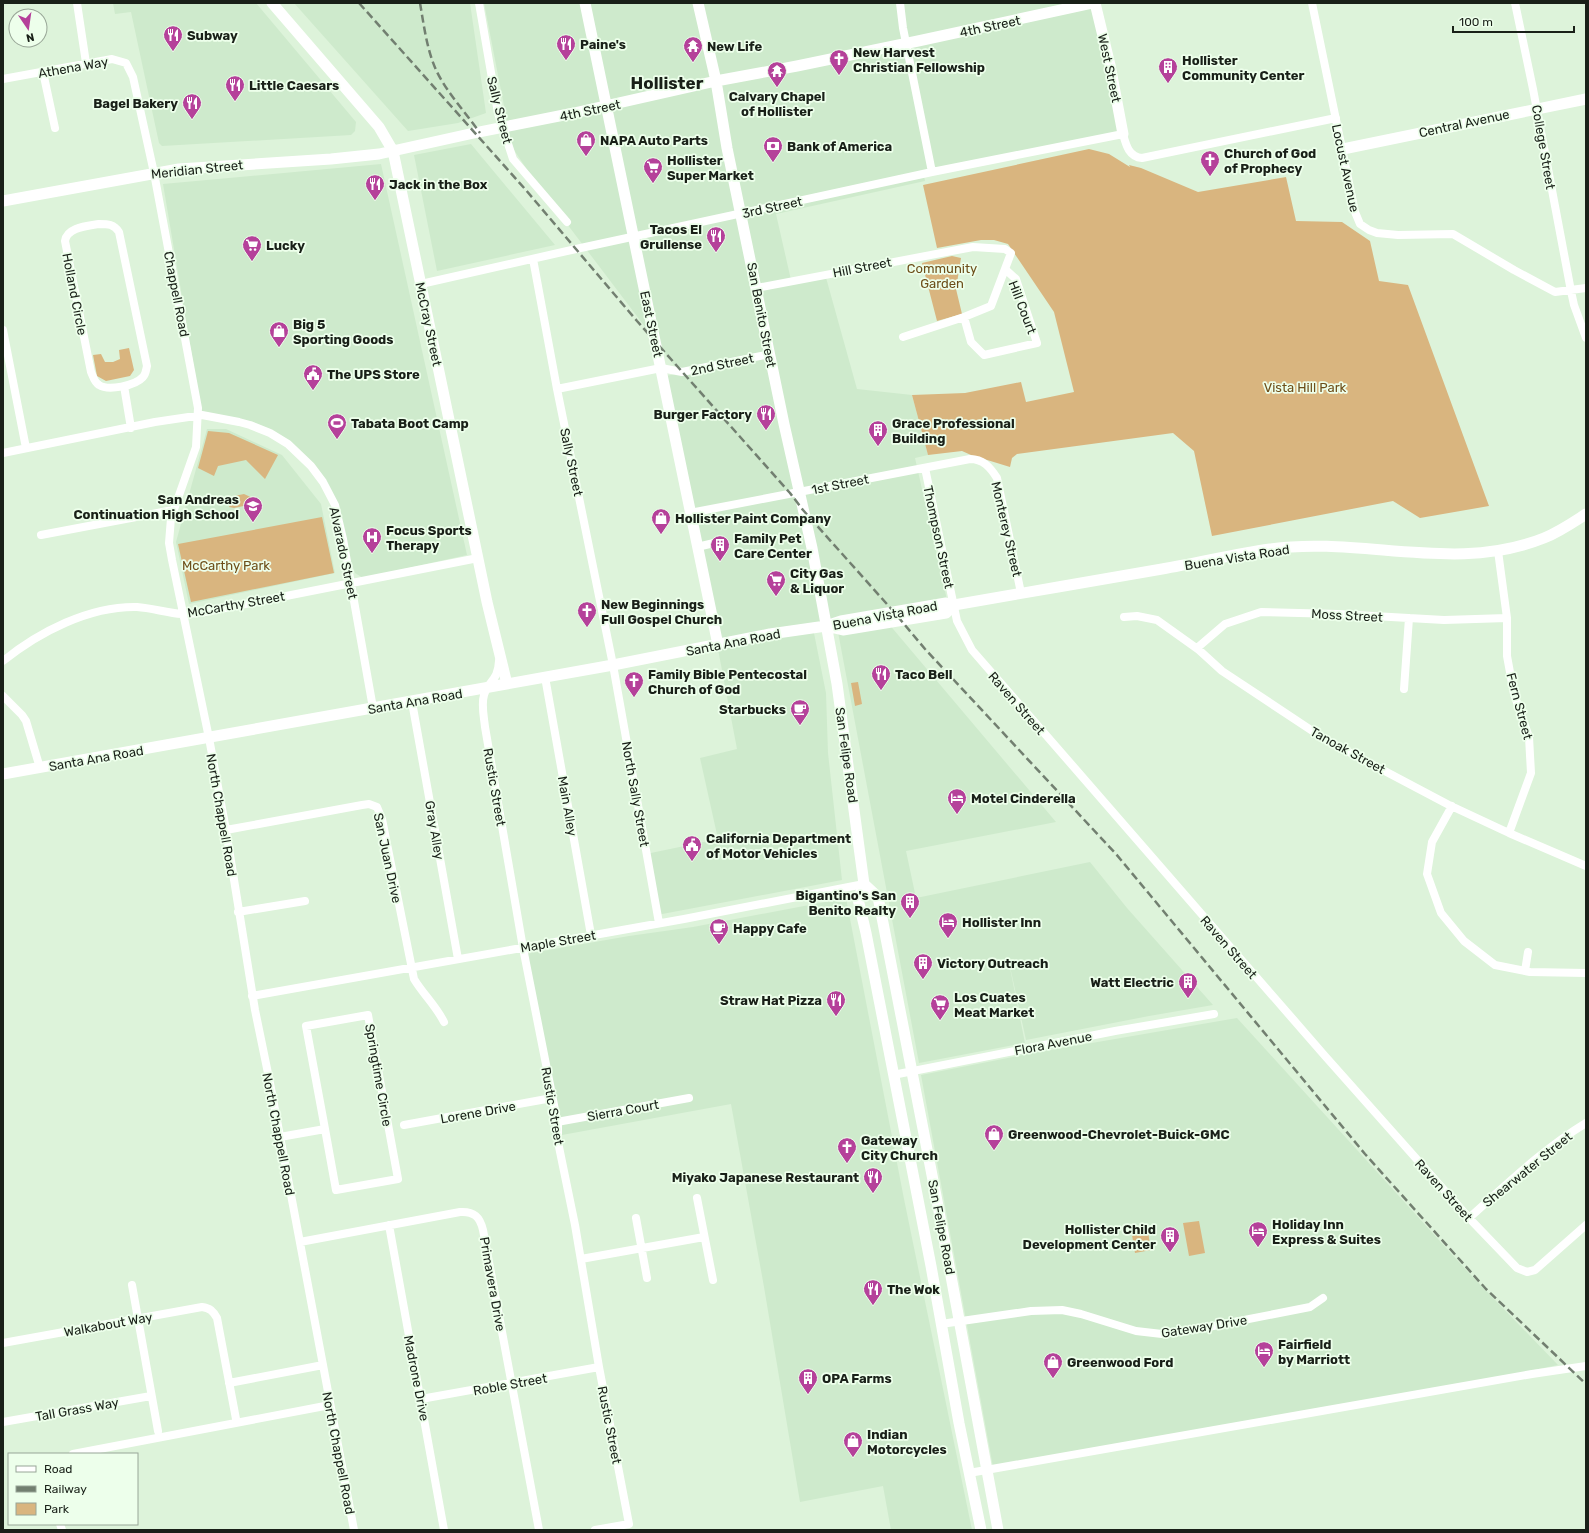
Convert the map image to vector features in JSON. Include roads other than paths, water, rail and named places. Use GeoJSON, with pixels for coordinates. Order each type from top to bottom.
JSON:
{"type":"FeatureCollection","features":[{"type":"Feature","properties":{"kind":"street"},"geometry":{"type":"LineString","coordinates":[[77,3],[86,63]]}},
{"type":"Feature","properties":{"kind":"street","name":"McCray Street"},"geometry":{"type":"LineString","coordinates":[[272,3],[379,127],[393,151],[487,602],[507,684]]}},
{"type":"Feature","properties":{"kind":"street","name":"Sally Street"},"geometry":{"type":"LineString","coordinates":[[479,3],[498,113],[512,159],[567,222]]}},
{"type":"Feature","properties":{"kind":"street","name":"East Street"},"geometry":{"type":"LineString","coordinates":[[585,3],[661,368],[696,547],[718,645]]}},
{"type":"Feature","properties":{"kind":"street","name":"San Benito Street"},"geometry":{"type":"LineString","coordinates":[[698,3],[716,81],[727,148],[812,548],[826,626]]}},
{"type":"Feature","properties":{"kind":"street"},"geometry":{"type":"LineString","coordinates":[[900,3],[906,43],[932,172]]}},
{"type":"Feature","properties":{"kind":"street","name":"4th Street"},"geometry":{"type":"LineString","coordinates":[[393,151],[659,95],[716,81],[797,66],[1094,3]]}},
{"type":"Feature","properties":{"kind":"street","name":"West Street"},"geometry":{"type":"LineString","coordinates":[[1094,3],[1110,65],[1123,134]]}},
{"type":"Feature","properties":{"kind":"street","name":"Locust Avenue"},"geometry":{"type":"LineString","coordinates":[[1312,3],[1355,212],[1358,220],[1364,227],[1387,234],[1453,234],[1555,292],[1586,288]]}},
{"type":"Feature","properties":{"kind":"street","name":"College Street"},"geometry":{"type":"LineString","coordinates":[[1515,3],[1537,108],[1571,291]]}},
{"type":"Feature","properties":{"kind":"street","name":"Athena Way"},"geometry":{"type":"LineString","coordinates":[[3,79],[112,58],[126,63],[133,77],[154,173]]}},
{"type":"Feature","properties":{"kind":"street"},"geometry":{"type":"LineString","coordinates":[[43,72],[55,128]]}},
{"type":"Feature","properties":{"kind":"street","name":"Central Avenue"},"geometry":{"type":"LineString","coordinates":[[1343,149],[1586,99]]}},
{"type":"Feature","properties":{"kind":"street"},"geometry":{"type":"LineString","coordinates":[[1123,134],[1131,153],[1136,157],[1142,158],[1336,118]]}},
{"type":"Feature","properties":{"kind":"street","name":"3rd Street"},"geometry":{"type":"LineString","coordinates":[[420,284],[932,172],[1123,134]]}},
{"type":"Feature","properties":{"kind":"street","name":"Meridian Street"},"geometry":{"type":"LineString","coordinates":[[3,201],[154,173],[222,165],[349,158],[393,151]]}},
{"type":"Feature","properties":{"kind":"street","name":"Chappell Road"},"geometry":{"type":"LineString","coordinates":[[154,173],[198,416],[196,447],[173,510],[170,525],[170,543],[182,614]]}},
{"type":"Feature","properties":{"kind":"street","name":"Holland Circle"},"geometry":{"type":"LineString","coordinates":[[99,224],[112,225],[117,228],[122,239],[147,366],[141,379],[124,386],[105,387],[99,385],[93,379],[91,372],[65,241],[69,233],[80,228],[99,224]]}},
{"type":"Feature","properties":{"kind":"street","name":"Hill Street"},"geometry":{"type":"LineString","coordinates":[[757,288],[973,246],[1005,249],[1011,253]]}},
{"type":"Feature","properties":{"kind":"street","name":"Hill Court"},"geometry":{"type":"LineString","coordinates":[[903,337],[964,318],[991,306],[1006,270],[1011,253]]}},
{"type":"Feature","properties":{"kind":"street","name":"Sally Street"},"geometry":{"type":"LineString","coordinates":[[533,259],[557,389],[613,665]]}},
{"type":"Feature","properties":{"kind":"street","name":"Hill Court"},"geometry":{"type":"LineString","coordinates":[[964,318],[971,342],[984,355],[1037,343],[1016,279],[1006,270]]}},
{"type":"Feature","properties":{"kind":"street"},"geometry":{"type":"LineString","coordinates":[[1571,291],[1574,305],[1586,338]]}},
{"type":"Feature","properties":{"kind":"street"},"geometry":{"type":"LineString","coordinates":[[3,330],[26,448]]}},
{"type":"Feature","properties":{"kind":"street","name":"2nd Street"},"geometry":{"type":"LineString","coordinates":[[557,389],[661,368],[682,372],[770,354]]}},
{"type":"Feature","properties":{"kind":"street"},"geometry":{"type":"LineString","coordinates":[[124,386],[131,428]]}},
{"type":"Feature","properties":{"kind":"street","name":"Alvarado Street"},"geometry":{"type":"LineString","coordinates":[[3,453],[155,422],[202,415],[250,425],[278,438],[303,457],[323,482],[334,503],[343,539],[373,708]]}},
{"type":"Feature","properties":{"kind":"street","name":"1st Street"},"geometry":{"type":"LineString","coordinates":[[690,513],[970,459],[977,459],[989,466]]}},
{"type":"Feature","properties":{"kind":"street","name":"Monterey Street"},"geometry":{"type":"LineString","coordinates":[[989,466],[997,478],[1000,488],[1021,593]]}},
{"type":"Feature","properties":{"kind":"street","name":"Thompson Street"},"geometry":{"type":"LineString","coordinates":[[925,468],[954,605]]}},
{"type":"Feature","properties":{"kind":"street"},"geometry":{"type":"LineString","coordinates":[[41,535],[173,510]]}},
{"type":"Feature","properties":{"kind":"street","name":"Buena Vista Road"},"geometry":{"type":"LineString","coordinates":[[826,626],[946,603],[954,605],[1163,569],[1271,548],[1317,546],[1465,554],[1498,551],[1525,545],[1545,538],[1586,514]]}},
{"type":"Feature","properties":{"kind":"street"},"geometry":{"type":"LineString","coordinates":[[696,547],[714,543]]}},
{"type":"Feature","properties":{"kind":"street","name":"Fern Street"},"geometry":{"type":"LineString","coordinates":[[1498,551],[1508,618],[1507,656],[1514,694],[1529,737],[1532,772],[1509,833]]}},
{"type":"Feature","properties":{"kind":"street","name":"McCarthy Street"},"geometry":{"type":"LineString","coordinates":[[3,661],[40,635],[60,625],[108,610],[136,607],[182,614],[200,613],[478,558]]}},
{"type":"Feature","properties":{"kind":"street","name":"Raven Street"},"geometry":{"type":"LineString","coordinates":[[954,605],[956,621],[972,650],[1236,956],[1469,1218],[1517,1268],[1527,1272],[1535,1270],[1586,1225]]}},
{"type":"Feature","properties":{"kind":"street","name":"Moss Street"},"geometry":{"type":"LineString","coordinates":[[1197,648],[1225,624],[1261,612],[1338,614],[1444,620],[1508,618]]}},
{"type":"Feature","properties":{"kind":"street","name":"North Chappell Road"},"geometry":{"type":"LineString","coordinates":[[182,614],[209,738],[226,830],[252,996],[354,1530]]}},
{"type":"Feature","properties":{"kind":"street","name":"Tanoak Street"},"geometry":{"type":"LineString","coordinates":[[1124,617],[1137,616],[1157,620],[1197,648],[1222,671],[1326,740],[1452,806],[1509,833],[1586,866]]}},
{"type":"Feature","properties":{"kind":"street"},"geometry":{"type":"LineString","coordinates":[[1404,689],[1409,618]]}},
{"type":"Feature","properties":{"kind":"street","name":"Santa Ana Road"},"geometry":{"type":"LineString","coordinates":[[3,774],[412,702],[770,634],[826,626]]}},
{"type":"Feature","properties":{"kind":"street","name":"San Felipe Road"},"geometry":{"type":"LineString","coordinates":[[826,626],[837,684],[864,884],[858,899],[866,933],[931,1266],[959,1423],[981,1530]]}},
{"type":"Feature","properties":{"kind":"street"},"geometry":{"type":"LineString","coordinates":[[487,688],[496,678],[498,672],[499,654]]}},
{"type":"Feature","properties":{"kind":"street","name":"North Sally Street"},"geometry":{"type":"LineString","coordinates":[[613,665],[659,923]]}},
{"type":"Feature","properties":{"kind":"street","name":"Main Alley"},"geometry":{"type":"LineString","coordinates":[[545,677],[592,935]]}},
{"type":"Feature","properties":{"kind":"street","name":"Rustic Street"},"geometry":{"type":"LineString","coordinates":[[487,688],[484,695],[483,704],[485,727],[523,948],[557,1122],[558,1142],[581,1259],[599,1367],[629,1524],[596,1530]]}},
{"type":"Feature","properties":{"kind":"street"},"geometry":{"type":"LineString","coordinates":[[3,696],[26,721],[40,768]]}},
{"type":"Feature","properties":{"kind":"street","name":"Gray Alley"},"geometry":{"type":"LineString","coordinates":[[412,702],[458,959]]}},
{"type":"Feature","properties":{"kind":"street","name":"San Juan Drive"},"geometry":{"type":"LineString","coordinates":[[226,830],[362,804],[374,805],[380,812],[382,819],[411,967]]}},
{"type":"Feature","properties":{"kind":"street"},"geometry":{"type":"LineString","coordinates":[[1452,806],[1432,842],[1428,874],[1441,913],[1464,941],[1495,965],[1525,971],[1586,973]]}},
{"type":"Feature","properties":{"kind":"street","name":"San Felipe Road"},"geometry":{"type":"LineString","coordinates":[[864,884],[878,896],[960,1322],[998,1530]]}},
{"type":"Feature","properties":{"kind":"street","name":"Maple Street"},"geometry":{"type":"LineString","coordinates":[[252,996],[523,948],[864,884]]}},
{"type":"Feature","properties":{"kind":"street"},"geometry":{"type":"LineString","coordinates":[[238,912],[305,901]]}},
{"type":"Feature","properties":{"kind":"street"},"geometry":{"type":"LineString","coordinates":[[1525,971],[1528,952]]}},
{"type":"Feature","properties":{"kind":"street"},"geometry":{"type":"LineString","coordinates":[[411,967],[414,979],[437,1009],[444,1022]]}},
{"type":"Feature","properties":{"kind":"street","name":"Flora Avenue"},"geometry":{"type":"LineString","coordinates":[[893,1075],[1115,1031],[1214,1014]]}},
{"type":"Feature","properties":{"kind":"street","name":"Springtime Circle"},"geometry":{"type":"LineString","coordinates":[[368,1015],[398,1179],[336,1190],[325,1129],[306,1026],[368,1015]]}},
{"type":"Feature","properties":{"kind":"street","name":"Lorene Drive"},"geometry":{"type":"LineString","coordinates":[[404,1125],[552,1098]]}},
{"type":"Feature","properties":{"kind":"street","name":"Sierra Court"},"geometry":{"type":"LineString","coordinates":[[557,1122],[689,1098]]}},
{"type":"Feature","properties":{"kind":"street","name":"Shearwater Street"},"geometry":{"type":"LineString","coordinates":[[1469,1218],[1535,1159],[1565,1136],[1586,1123]]}},
{"type":"Feature","properties":{"kind":"street"},"geometry":{"type":"LineString","coordinates":[[280,1137],[325,1129]]}},
{"type":"Feature","properties":{"kind":"street"},"geometry":{"type":"LineString","coordinates":[[697,1198],[713,1280]]}},
{"type":"Feature","properties":{"kind":"street","name":"Primavera Drive"},"geometry":{"type":"LineString","coordinates":[[300,1242],[466,1212],[476,1215],[480,1219],[539,1530]]}},
{"type":"Feature","properties":{"kind":"street"},"geometry":{"type":"LineString","coordinates":[[636,1218],[647,1278]]}},
{"type":"Feature","properties":{"kind":"street","name":"Madrone Drive"},"geometry":{"type":"LineString","coordinates":[[389,1225],[444,1530]]}},
{"type":"Feature","properties":{"kind":"street"},"geometry":{"type":"LineString","coordinates":[[581,1259],[704,1237]]}},
{"type":"Feature","properties":{"kind":"street"},"geometry":{"type":"LineString","coordinates":[[132,1285],[158,1431]]}},
{"type":"Feature","properties":{"kind":"street","name":"Gateway Drive"},"geometry":{"type":"LineString","coordinates":[[941,1324],[1031,1310],[1062,1310],[1087,1315],[1136,1331],[1162,1334],[1203,1328],[1310,1307],[1323,1298]]}},
{"type":"Feature","properties":{"kind":"street","name":"Walkabout Way"},"geometry":{"type":"LineString","coordinates":[[3,1343],[202,1307],[212,1310],[217,1318],[229,1383]]}},
{"type":"Feature","properties":{"kind":"street"},"geometry":{"type":"LineString","coordinates":[[236,1419],[229,1383],[323,1366]]}},
{"type":"Feature","properties":{"kind":"street"},"geometry":{"type":"LineString","coordinates":[[970,1473],[1532,1374],[1586,1366]]}},
{"type":"Feature","properties":{"kind":"street","name":"Roble Street"},"geometry":{"type":"LineString","coordinates":[[421,1399],[512,1384],[599,1367]]}},
{"type":"Feature","properties":{"kind":"street","name":"Tall Grass Way"},"geometry":{"type":"LineString","coordinates":[[3,1422],[151,1396]]}},
{"type":"Feature","properties":{"kind":"street"},"geometry":{"type":"LineString","coordinates":[[78,1453],[330,1405]]}},
{"type":"Feature","properties":{"kind":"railway"},"geometry":{"type":"LineString","coordinates":[[359,3],[525,189],[637,321],[790,493],[803,510],[925,649],[1116,854],[1365,1154],[1486,1289],[1586,1384]]}},
{"type":"Feature","properties":{"kind":"railway"},"geometry":{"type":"LineString","coordinates":[[420,3],[428,47],[437,72],[452,96],[480,133]]}},
{"type":"Feature","properties":{"kind":"place","name":"Subway"},"geometry":{"type":"Point","coordinates":[173,52]}},
{"type":"Feature","properties":{"kind":"place","name":"Paine's"},"geometry":{"type":"Point","coordinates":[566,61]}},
{"type":"Feature","properties":{"kind":"place","name":"New Life"},"geometry":{"type":"Point","coordinates":[693,63]}},
{"type":"Feature","properties":{"kind":"place","name":"New Harvest Christian Fellowship"},"geometry":{"type":"Point","coordinates":[839,76]}},
{"type":"Feature","properties":{"kind":"place","name":"Hollister Community Center"},"geometry":{"type":"Point","coordinates":[1168,84]}},
{"type":"Feature","properties":{"kind":"place","name":"Calvary Chapel of Hollister"},"geometry":{"type":"Point","coordinates":[777,88]}},
{"type":"Feature","properties":{"kind":"place","name":"Little Caesars"},"geometry":{"type":"Point","coordinates":[235,102]}},
{"type":"Feature","properties":{"kind":"place","name":"Bagel Bakery"},"geometry":{"type":"Point","coordinates":[192,120]}},
{"type":"Feature","properties":{"kind":"place","name":"NAPA Auto Parts"},"geometry":{"type":"Point","coordinates":[586,157]}},
{"type":"Feature","properties":{"kind":"place","name":"Bank of America"},"geometry":{"type":"Point","coordinates":[773,163]}},
{"type":"Feature","properties":{"kind":"place","name":"Church of God of Prophecy"},"geometry":{"type":"Point","coordinates":[1210,177]}},
{"type":"Feature","properties":{"kind":"place","name":"Hollister Super Market"},"geometry":{"type":"Point","coordinates":[653,184]}},
{"type":"Feature","properties":{"kind":"place","name":"Jack in the Box"},"geometry":{"type":"Point","coordinates":[375,201]}},
{"type":"Feature","properties":{"kind":"place","name":"Tacos El Grullense"},"geometry":{"type":"Point","coordinates":[716,253]}},
{"type":"Feature","properties":{"kind":"place","name":"Lucky"},"geometry":{"type":"Point","coordinates":[252,262]}},
{"type":"Feature","properties":{"kind":"place","name":"Big 5 Sporting Goods"},"geometry":{"type":"Point","coordinates":[279,348]}},
{"type":"Feature","properties":{"kind":"place","name":"The UPS Store"},"geometry":{"type":"Point","coordinates":[313,391]}},
{"type":"Feature","properties":{"kind":"place","name":"Burger Factory"},"geometry":{"type":"Point","coordinates":[766,431]}},
{"type":"Feature","properties":{"kind":"place","name":"Tabata Boot Camp"},"geometry":{"type":"Point","coordinates":[337,440]}},
{"type":"Feature","properties":{"kind":"place","name":"Grace Professional Building"},"geometry":{"type":"Point","coordinates":[878,447]}},
{"type":"Feature","properties":{"kind":"place","name":"San Andreas Continuation High School"},"geometry":{"type":"Point","coordinates":[253,523]}},
{"type":"Feature","properties":{"kind":"place","name":"Hollister Paint Company"},"geometry":{"type":"Point","coordinates":[661,535]}},
{"type":"Feature","properties":{"kind":"place","name":"Focus Sports Therapy"},"geometry":{"type":"Point","coordinates":[372,554]}},
{"type":"Feature","properties":{"kind":"place","name":"Family Pet Care Center"},"geometry":{"type":"Point","coordinates":[720,562]}},
{"type":"Feature","properties":{"kind":"place","name":"City Gas & Liquor"},"geometry":{"type":"Point","coordinates":[776,597]}},
{"type":"Feature","properties":{"kind":"place","name":"New Beginnings Full Gospel Church"},"geometry":{"type":"Point","coordinates":[587,628]}},
{"type":"Feature","properties":{"kind":"place","name":"Taco Bell"},"geometry":{"type":"Point","coordinates":[881,691]}},
{"type":"Feature","properties":{"kind":"place","name":"Family Bible Pentecostal Church of God"},"geometry":{"type":"Point","coordinates":[634,698]}},
{"type":"Feature","properties":{"kind":"place","name":"Starbucks"},"geometry":{"type":"Point","coordinates":[800,726]}},
{"type":"Feature","properties":{"kind":"place","name":"Motel Cinderella"},"geometry":{"type":"Point","coordinates":[957,815]}},
{"type":"Feature","properties":{"kind":"place","name":"California Department of Motor Vehicles"},"geometry":{"type":"Point","coordinates":[692,862]}},
{"type":"Feature","properties":{"kind":"place","name":"Bigantino's San Benito Realty"},"geometry":{"type":"Point","coordinates":[910,919]}},
{"type":"Feature","properties":{"kind":"place","name":"Hollister Inn"},"geometry":{"type":"Point","coordinates":[948,939]}},
{"type":"Feature","properties":{"kind":"place","name":"Happy Cafe"},"geometry":{"type":"Point","coordinates":[719,945]}},
{"type":"Feature","properties":{"kind":"place","name":"Victory Outreach"},"geometry":{"type":"Point","coordinates":[923,980]}},
{"type":"Feature","properties":{"kind":"place","name":"Watt Electric"},"geometry":{"type":"Point","coordinates":[1188,999]}},
{"type":"Feature","properties":{"kind":"place","name":"Straw Hat Pizza"},"geometry":{"type":"Point","coordinates":[836,1017]}},
{"type":"Feature","properties":{"kind":"place","name":"Los Cuates Meat Market"},"geometry":{"type":"Point","coordinates":[940,1021]}},
{"type":"Feature","properties":{"kind":"place","name":"Greenwood-Chevrolet-Buick-GMC"},"geometry":{"type":"Point","coordinates":[994,1151]}},
{"type":"Feature","properties":{"kind":"place","name":"Gateway City Church"},"geometry":{"type":"Point","coordinates":[847,1164]}},
{"type":"Feature","properties":{"kind":"place","name":"Miyako Japanese Restaurant"},"geometry":{"type":"Point","coordinates":[873,1194]}},
{"type":"Feature","properties":{"kind":"place","name":"Holiday Inn Express & Suites"},"geometry":{"type":"Point","coordinates":[1258,1248]}},
{"type":"Feature","properties":{"kind":"place","name":"Hollister Child Development Center"},"geometry":{"type":"Point","coordinates":[1170,1253]}},
{"type":"Feature","properties":{"kind":"place","name":"The Wok"},"geometry":{"type":"Point","coordinates":[873,1306]}},
{"type":"Feature","properties":{"kind":"place","name":"Fairfield by Marriott"},"geometry":{"type":"Point","coordinates":[1264,1368]}},
{"type":"Feature","properties":{"kind":"place","name":"Greenwood Ford"},"geometry":{"type":"Point","coordinates":[1053,1379]}},
{"type":"Feature","properties":{"kind":"place","name":"OPA Farms"},"geometry":{"type":"Point","coordinates":[808,1395]}},
{"type":"Feature","properties":{"kind":"place","name":"Indian Motorcycles"},"geometry":{"type":"Point","coordinates":[853,1458]}},
{"type":"Feature","properties":{"kind":"district","name":"Hollister"},"geometry":{"type":"Point","coordinates":[667,83]}},
{"type":"Feature","properties":{"kind":"park label","name":"Community Garden"},"geometry":{"type":"Point","coordinates":[942,276]}},
{"type":"Feature","properties":{"kind":"park label","name":"Vista Hill Park"},"geometry":{"type":"Point","coordinates":[1305,387]}},
{"type":"Feature","properties":{"kind":"park label","name":"McCarthy Park"},"geometry":{"type":"Point","coordinates":[226,565]}}]}
